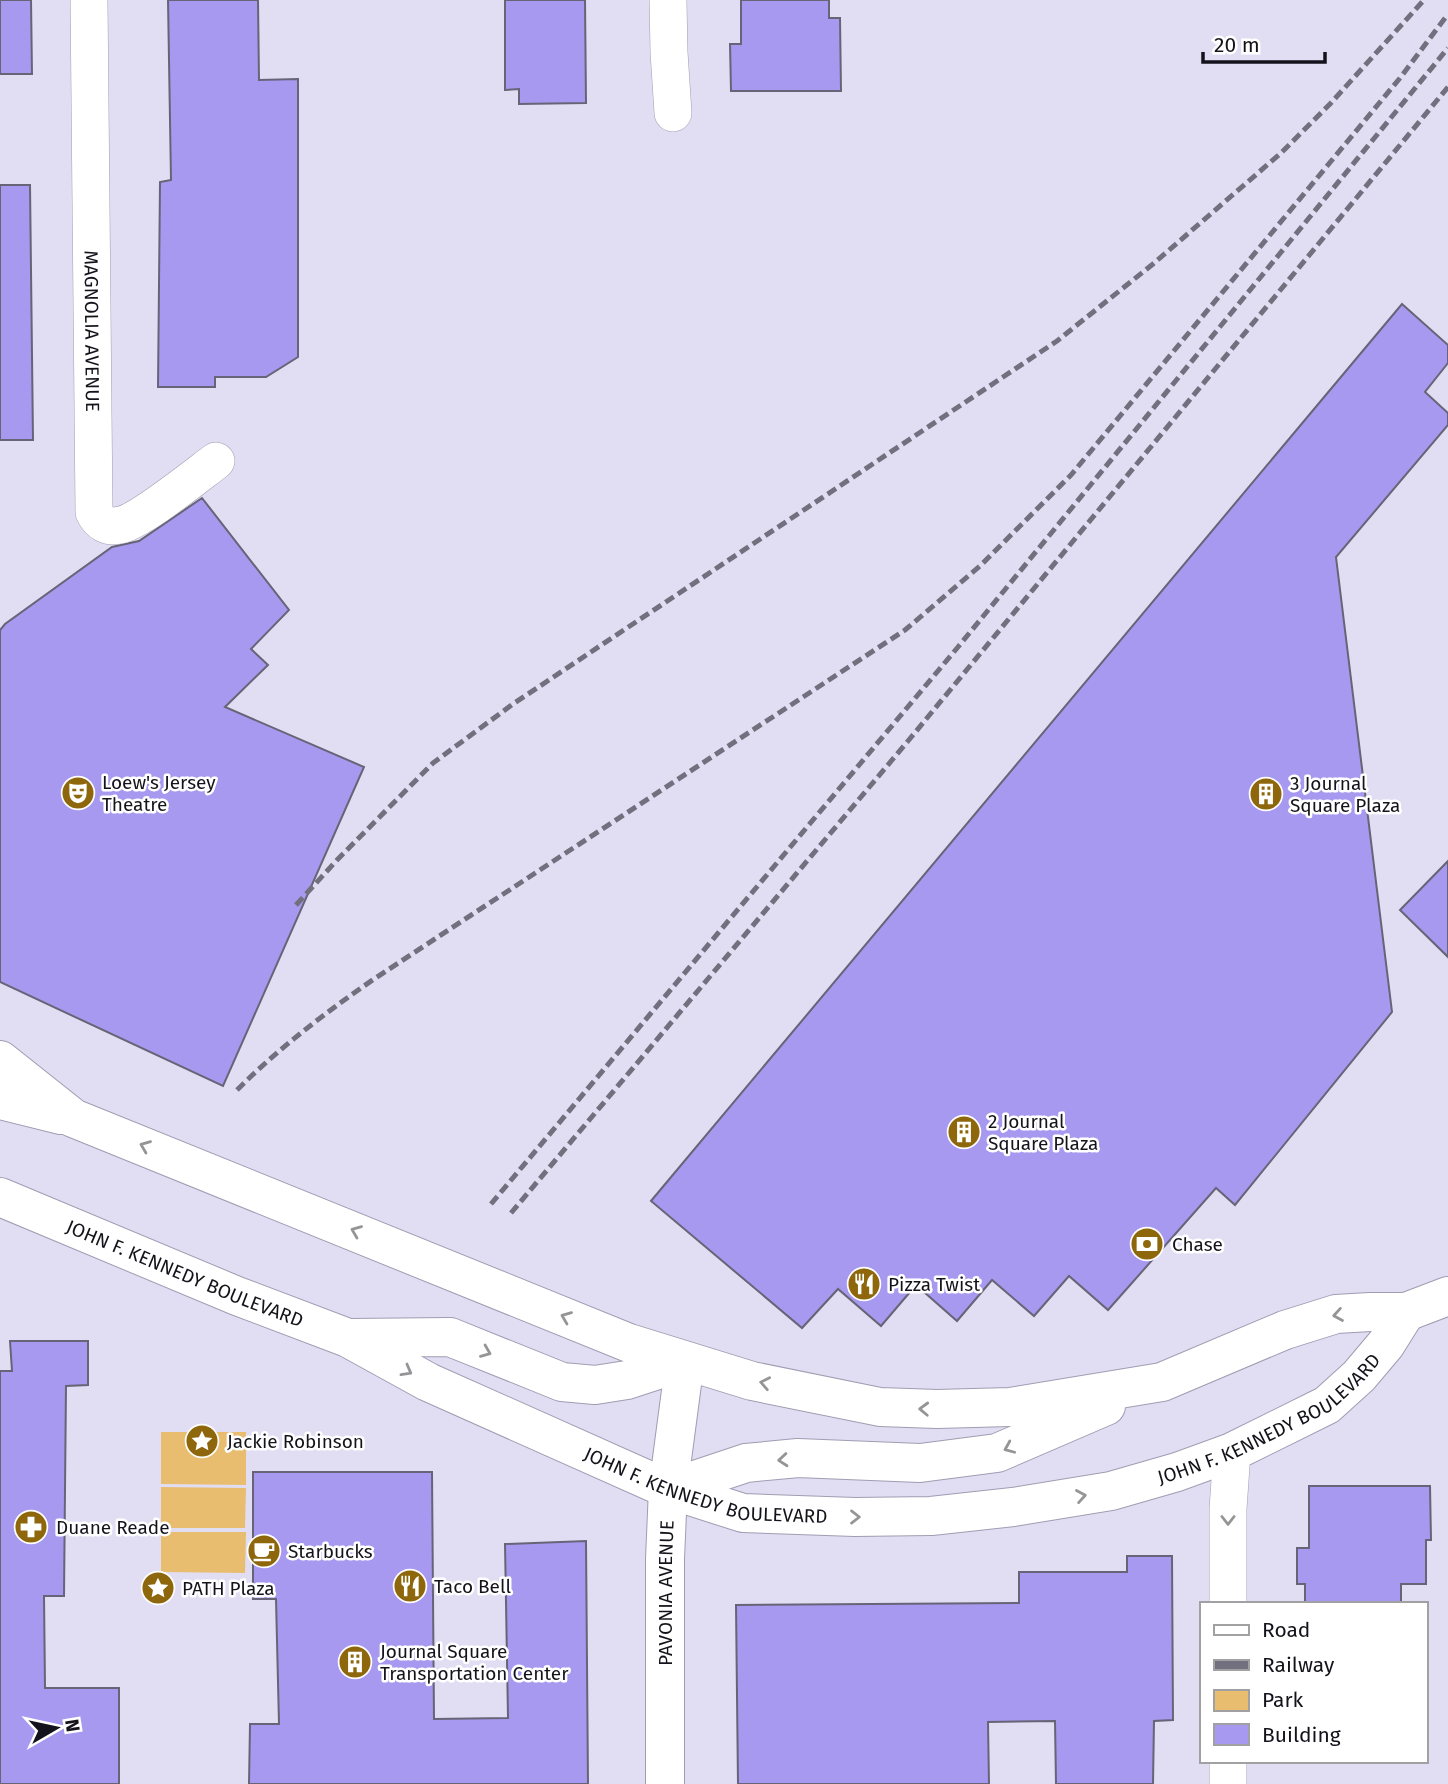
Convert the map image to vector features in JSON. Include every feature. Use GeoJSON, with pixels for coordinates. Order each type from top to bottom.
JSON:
{"type":"FeatureCollection","features":[{"type":"Feature","properties":{"kind":"main road"},"geometry":{"type":"LineString","coordinates":[[0,1060],[73,1118]]}},
{"type":"Feature","properties":{"kind":"main road"},"geometry":{"type":"LineString","coordinates":[[0,1100],[73,1118],[629,1343],[752,1381],[891,1408],[937,1409],[1010,1407],[1162,1382]]}},
{"type":"Feature","properties":{"kind":"main road","name":"JOHN F. KENNEDY BOULEVARD"},"geometry":{"type":"LineString","coordinates":[[0,1197],[237,1296],[348,1338],[428,1381],[668,1489],[743,1513],[855,1517],[931,1516],[1013,1507],[1111,1491],[1177,1472],[1231,1452],[1327,1405],[1359,1376],[1386,1344],[1406,1312]]}},
{"type":"Feature","properties":{"kind":"main road"},"geometry":{"type":"LineString","coordinates":[[668,1489],[746,1463],[798,1458],[920,1463],[997,1453],[1285,1330],[1335,1314],[1406,1312],[1448,1296]]}},
{"type":"Feature","properties":{"kind":"main road"},"geometry":{"type":"LineString","coordinates":[[348,1338],[450,1337],[562,1382],[595,1385],[627,1380],[685,1361]]}},
{"type":"Feature","properties":{"kind":"main road","name":"PAVONIA AVENUE"},"geometry":{"type":"LineString","coordinates":[[665,1784],[665,1559],[668,1489],[685,1361]]}},
{"type":"Feature","properties":{"kind":"street","name":"MAGNOLIA AVENUE"},"geometry":{"type":"LineString","coordinates":[[89,0],[94,512],[103,524],[121,526],[216,461]]}},
{"type":"Feature","properties":{"kind":"street"},"geometry":{"type":"LineString","coordinates":[[668,0],[674,113]]}},
{"type":"Feature","properties":{"kind":"street"},"geometry":{"type":"LineString","coordinates":[[1228,1602],[1231,1452]]}},
{"type":"Feature","properties":{"kind":"street"},"geometry":{"type":"LineString","coordinates":[[1228,1763],[1228,1784]]}},
{"type":"Feature","properties":{"kind":"green space"},"geometry":{"type":"Polygon","coordinates":[[[161,1432],[194,1432],[194,1448],[213,1449],[213,1432],[246,1432],[246,1485],[161,1484],[161,1432]]]}},
{"type":"Feature","properties":{"kind":"green space"},"geometry":{"type":"Polygon","coordinates":[[[161,1487],[246,1488],[245,1528],[161,1528],[161,1487]]]}},
{"type":"Feature","properties":{"kind":"green space"},"geometry":{"type":"Polygon","coordinates":[[[161,1532],[246,1532],[245,1573],[161,1572],[161,1532]]]}},
{"type":"Feature","properties":{"kind":"building"},"geometry":{"type":"Polygon","coordinates":[[[0,0],[31,0],[32,74],[0,74],[0,0]]]}},
{"type":"Feature","properties":{"kind":"building"},"geometry":{"type":"Polygon","coordinates":[[[168,0],[258,0],[259,80],[298,79],[298,357],[266,377],[215,377],[215,387],[158,387],[160,182],[171,180],[168,0]]]}},
{"type":"Feature","properties":{"kind":"building"},"geometry":{"type":"Polygon","coordinates":[[[505,0],[585,0],[586,103],[519,104],[519,89],[505,90],[505,0]]]}},
{"type":"Feature","properties":{"kind":"building"},"geometry":{"type":"Polygon","coordinates":[[[741,0],[829,0],[829,18],[840,18],[841,91],[731,91],[730,44],[741,44],[741,0]]]}},
{"type":"Feature","properties":{"kind":"building"},"geometry":{"type":"Polygon","coordinates":[[[0,185],[30,185],[33,440],[0,440],[0,185]]]}},
{"type":"Feature","properties":{"kind":"building"},"geometry":{"type":"Polygon","coordinates":[[[1402,304],[1448,345],[1448,363],[1425,392],[1448,413],[1448,425],[1336,557],[1392,1012],[1235,1205],[1216,1188],[1108,1310],[1069,1276],[1034,1316],[992,1280],[957,1321],[916,1285],[881,1326],[838,1289],[802,1328],[651,1201],[1402,304]]]}},
{"type":"Feature","properties":{"kind":"building"},"geometry":{"type":"Polygon","coordinates":[[[202,498],[289,610],[251,649],[268,665],[225,707],[364,767],[223,1086],[0,982],[0,630],[112,547],[139,541],[202,498]]]}},
{"type":"Feature","properties":{"kind":"building"},"geometry":{"type":"Polygon","coordinates":[[[1448,861],[1448,957],[1400,910],[1448,861]]]}},
{"type":"Feature","properties":{"kind":"building"},"geometry":{"type":"Polygon","coordinates":[[[10,1341],[88,1341],[88,1385],[66,1386],[64,1596],[44,1596],[45,1688],[119,1688],[119,1784],[0,1784],[0,1371],[12,1371],[10,1341]]]}},
{"type":"Feature","properties":{"kind":"building","name":"Journal Square Transportation Center"},"geometry":{"type":"Polygon","coordinates":[[[253,1472],[432,1472],[434,1719],[508,1718],[505,1544],[586,1541],[588,1784],[249,1784],[250,1724],[279,1724],[276,1599],[253,1599],[253,1472]]]}},
{"type":"Feature","properties":{"kind":"building"},"geometry":{"type":"Polygon","coordinates":[[[1309,1486],[1430,1486],[1431,1540],[1426,1540],[1426,1584],[1401,1584],[1401,1602],[1305,1602],[1305,1584],[1297,1584],[1297,1548],[1309,1548],[1309,1486]]]}},
{"type":"Feature","properties":{"kind":"building"},"geometry":{"type":"Polygon","coordinates":[[[1127,1556],[1172,1556],[1173,1720],[1154,1721],[1153,1784],[1056,1784],[1055,1721],[988,1722],[989,1784],[738,1784],[736,1605],[1019,1603],[1019,1572],[1127,1572],[1127,1556]]]}},
{"type":"Feature","properties":{"kind":"railway"},"geometry":{"type":"LineString","coordinates":[[296,905],[433,763],[513,704],[1057,341],[1153,264],[1281,153],[1330,104],[1424,0]]}},
{"type":"Feature","properties":{"kind":"railway"},"geometry":{"type":"LineString","coordinates":[[237,1090],[286,1045],[374,979],[905,630],[981,565],[1071,475],[1400,78],[1448,14]]}},
{"type":"Feature","properties":{"kind":"railway"},"geometry":{"type":"LineString","coordinates":[[491,1204],[958,647],[1448,48]]}},
{"type":"Feature","properties":{"kind":"railway"},"geometry":{"type":"LineString","coordinates":[[511,1213],[908,741],[1448,87]]}},
{"type":"Feature","properties":{"kind":"place","name":"Loew's Jersey Theatre"},"geometry":{"type":"Point","coordinates":[78,793]}},
{"type":"Feature","properties":{"kind":"place","name":"3 Journal Square Plaza"},"geometry":{"type":"Point","coordinates":[1266,794]}},
{"type":"Feature","properties":{"kind":"place","name":"2 Journal Square Plaza"},"geometry":{"type":"Point","coordinates":[964,1132]}},
{"type":"Feature","properties":{"kind":"place","name":"Chase"},"geometry":{"type":"Point","coordinates":[1147,1244]}},
{"type":"Feature","properties":{"kind":"place","name":"Pizza Twist"},"geometry":{"type":"Point","coordinates":[864,1284]}},
{"type":"Feature","properties":{"kind":"place","name":"Jackie Robinson"},"geometry":{"type":"Point","coordinates":[202,1441]}},
{"type":"Feature","properties":{"kind":"place","name":"Duane Reade"},"geometry":{"type":"Point","coordinates":[31,1527]}},
{"type":"Feature","properties":{"kind":"place","name":"Starbucks"},"geometry":{"type":"Point","coordinates":[264,1551]}},
{"type":"Feature","properties":{"kind":"place","name":"Taco Bell"},"geometry":{"type":"Point","coordinates":[410,1586]}},
{"type":"Feature","properties":{"kind":"place","name":"PATH Plaza"},"geometry":{"type":"Point","coordinates":[158,1588]}},
{"type":"Feature","properties":{"kind":"place","name":"Journal Square Transportation Center"},"geometry":{"type":"Point","coordinates":[355,1662]}}]}
